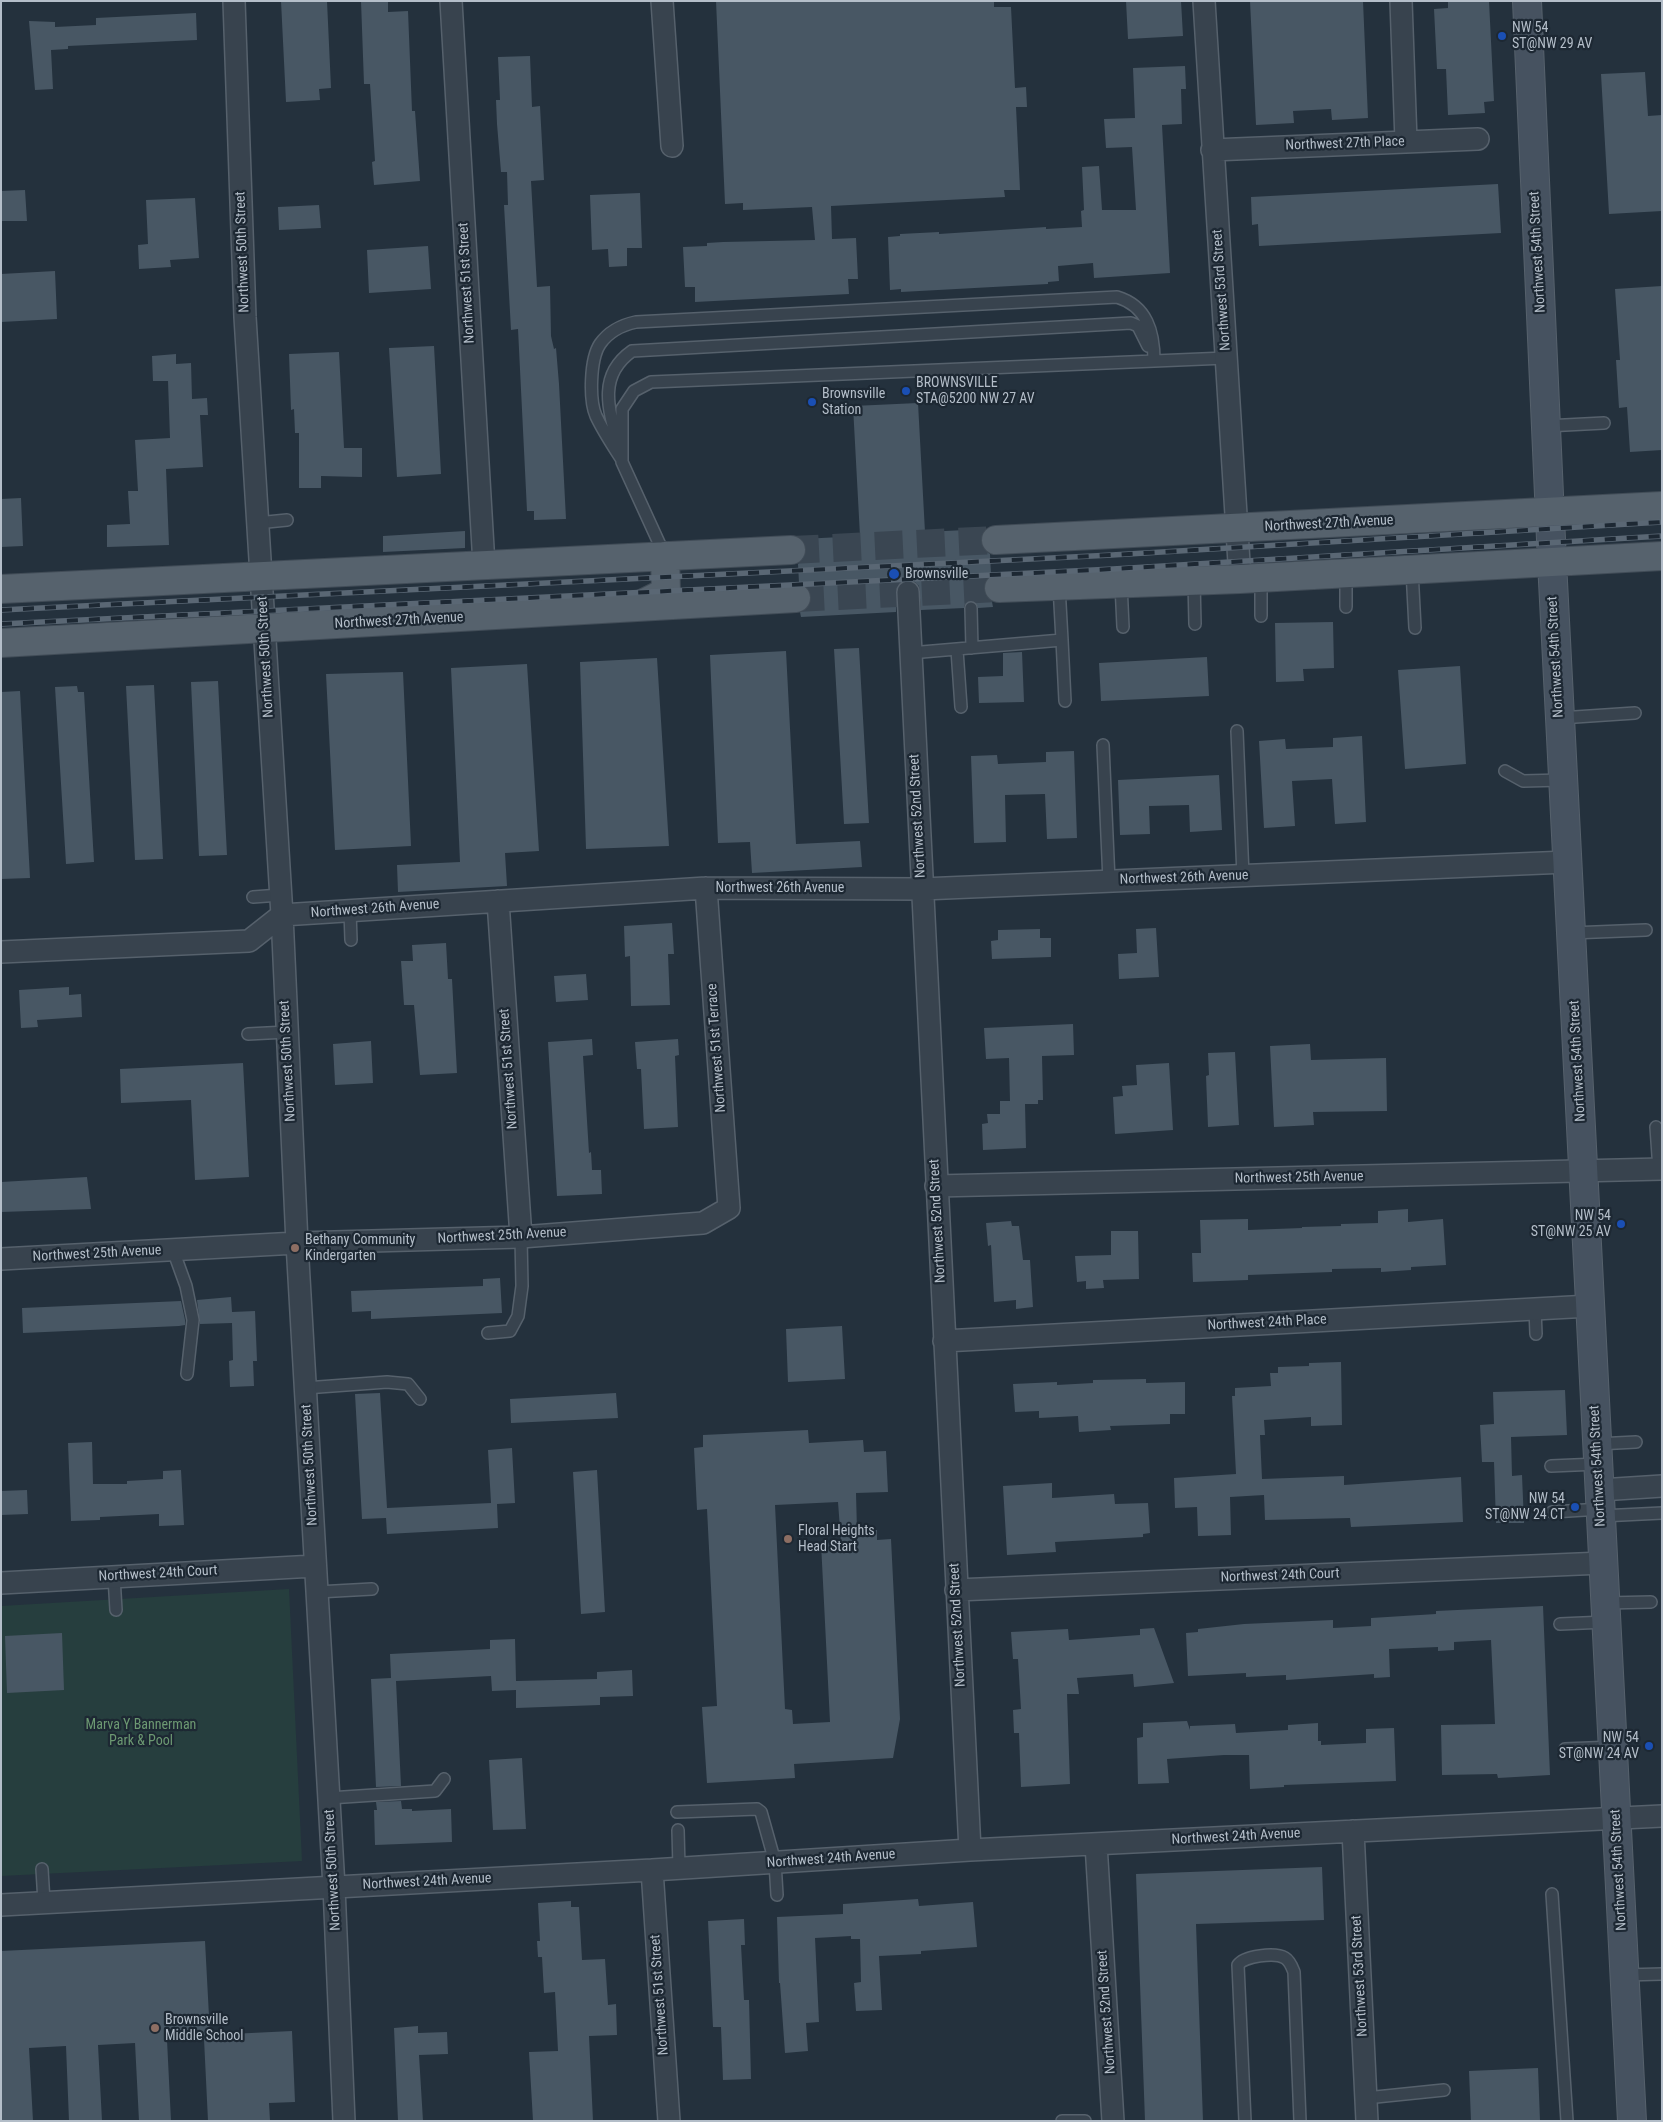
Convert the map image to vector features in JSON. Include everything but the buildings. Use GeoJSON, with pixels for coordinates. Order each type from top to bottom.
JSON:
{"type":"FeatureCollection","features":[{"type":"Feature","properties":{"kind":"main road","name":"Northwest 54th Street"},"geometry":{"type":"LineString","coordinates":[[1526,1],[1549,513],[1632,2121]]}},
{"type":"Feature","properties":{"kind":"main road","name":"Northwest 27th Avenue"},"geometry":{"type":"LineString","coordinates":[[996,540],[1662,506]]}},
{"type":"Feature","properties":{"kind":"main road"},"geometry":{"type":"LineString","coordinates":[[1,589],[791,550]]}},
{"type":"Feature","properties":{"kind":"main road"},"geometry":{"type":"LineString","coordinates":[[637,607],[666,592],[665,556]]}},
{"type":"Feature","properties":{"kind":"main road"},"geometry":{"type":"LineString","coordinates":[[999,588],[1194,581],[1662,556]]}},
{"type":"Feature","properties":{"kind":"main road","name":"Northwest 27th Avenue"},"geometry":{"type":"LineString","coordinates":[[1,643],[796,598]]}},
{"type":"Feature","properties":{"kind":"street","name":"Northwest 50th Street"},"geometry":{"type":"LineString","coordinates":[[234,1],[245,317],[281,905],[297,1244],[334,1887],[344,2121]]}},
{"type":"Feature","properties":{"kind":"street","name":"Northwest 51st Street"},"geometry":{"type":"LineString","coordinates":[[451,1],[484,565]]}},
{"type":"Feature","properties":{"kind":"street"},"geometry":{"type":"LineString","coordinates":[[662,1],[672,146]]}},
{"type":"Feature","properties":{"kind":"street","name":"Northwest 53rd Street"},"geometry":{"type":"LineString","coordinates":[[1204,1],[1237,528],[1251,578]]}},
{"type":"Feature","properties":{"kind":"street"},"geometry":{"type":"LineString","coordinates":[[1401,1],[1406,141]]}},
{"type":"Feature","properties":{"kind":"street","name":"Northwest 27th Place"},"geometry":{"type":"LineString","coordinates":[[1212,150],[1478,139]]}},
{"type":"Feature","properties":{"kind":"street","name":"Northwest 52nd Street"},"geometry":{"type":"LineString","coordinates":[[908,592],[970,1850]]}},
{"type":"Feature","properties":{"kind":"street","name":"Northwest 26th Avenue"},"geometry":{"type":"LineString","coordinates":[[281,905],[350,911],[706,888],[922,889],[1567,862]]}},
{"type":"Feature","properties":{"kind":"street","name":"Northwest 51st Terrace"},"geometry":{"type":"LineString","coordinates":[[706,888],[729,1208]]}},
{"type":"Feature","properties":{"kind":"street","name":"Northwest 51st Street"},"geometry":{"type":"LineString","coordinates":[[498,901],[521,1237]]}},
{"type":"Feature","properties":{"kind":"street"},"geometry":{"type":"LineString","coordinates":[[1,952],[249,941],[281,905]]}},
{"type":"Feature","properties":{"kind":"street","name":"Northwest 25th Avenue"},"geometry":{"type":"LineString","coordinates":[[936,1186],[1660,1170]]}},
{"type":"Feature","properties":{"kind":"street","name":"Northwest 25th Avenue"},"geometry":{"type":"LineString","coordinates":[[1,1259],[297,1244],[521,1237],[703,1222],[729,1208]]}},
{"type":"Feature","properties":{"kind":"street","name":"Northwest 24th Place"},"geometry":{"type":"LineString","coordinates":[[944,1341],[1590,1306]]}},
{"type":"Feature","properties":{"kind":"street"},"geometry":{"type":"LineString","coordinates":[[1599,1485],[1662,1486]]}},
{"type":"Feature","properties":{"kind":"street","name":"Northwest 24th Court"},"geometry":{"type":"LineString","coordinates":[[956,1590],[1603,1563]]}},
{"type":"Feature","properties":{"kind":"street","name":"Northwest 24th Court"},"geometry":{"type":"LineString","coordinates":[[1,1583],[315,1566]]}},
{"type":"Feature","properties":{"kind":"street","name":"Northwest 24th Avenue"},"geometry":{"type":"LineString","coordinates":[[1,1905],[652,1870],[970,1850],[1662,1816]]}},
{"type":"Feature","properties":{"kind":"street","name":"Northwest 53rd Street"},"geometry":{"type":"LineString","coordinates":[[1353,1831],[1367,2121]]}},
{"type":"Feature","properties":{"kind":"street","name":"Northwest 52nd Street"},"geometry":{"type":"LineString","coordinates":[[1096,1844],[1113,2121]]}},
{"type":"Feature","properties":{"kind":"street","name":"Northwest 51st Street"},"geometry":{"type":"LineString","coordinates":[[652,1870],[668,2121]]}},
{"type":"Feature","properties":{"kind":"lane"},"geometry":{"type":"LineString","coordinates":[[665,556],[622,462],[595,414],[592,388],[593,365],[600,344],[622,325],[636,322],[1117,297],[1129,301],[1137,308],[1148,324],[1154,340],[1154,361]]}},
{"type":"Feature","properties":{"kind":"lane"},"geometry":{"type":"LineString","coordinates":[[622,462],[608,408],[608,392],[615,369],[621,358],[632,351],[1131,323],[1138,326],[1143,334],[1154,361]]}},
{"type":"Feature","properties":{"kind":"lane"},"geometry":{"type":"LineString","coordinates":[[622,462],[622,409],[634,391],[651,382],[1226,358]]}},
{"type":"Feature","properties":{"kind":"lane"},"geometry":{"type":"LineString","coordinates":[[1545,426],[1604,423]]}},
{"type":"Feature","properties":{"kind":"lane"},"geometry":{"type":"LineString","coordinates":[[257,523],[287,520]]}},
{"type":"Feature","properties":{"kind":"lane"},"geometry":{"type":"LineString","coordinates":[[1412,570],[1415,628]]}},
{"type":"Feature","properties":{"kind":"lane"},"geometry":{"type":"LineString","coordinates":[[1346,573],[1346,607]]}},
{"type":"Feature","properties":{"kind":"lane"},"geometry":{"type":"LineString","coordinates":[[1251,578],[1261,616]]}},
{"type":"Feature","properties":{"kind":"lane"},"geometry":{"type":"LineString","coordinates":[[1194,581],[1195,624]]}},
{"type":"Feature","properties":{"kind":"lane"},"geometry":{"type":"LineString","coordinates":[[1121,584],[1123,627]]}},
{"type":"Feature","properties":{"kind":"lane"},"geometry":{"type":"LineString","coordinates":[[1059,586],[1065,701]]}},
{"type":"Feature","properties":{"kind":"lane"},"geometry":{"type":"LineString","coordinates":[[971,608],[972,648]]}},
{"type":"Feature","properties":{"kind":"lane"},"geometry":{"type":"LineString","coordinates":[[910,653],[1062,640]]}},
{"type":"Feature","properties":{"kind":"lane"},"geometry":{"type":"LineString","coordinates":[[958,650],[961,707]]}},
{"type":"Feature","properties":{"kind":"lane"},"geometry":{"type":"LineString","coordinates":[[1560,718],[1635,712]]}},
{"type":"Feature","properties":{"kind":"lane"},"geometry":{"type":"LineString","coordinates":[[1237,731],[1242,876]]}},
{"type":"Feature","properties":{"kind":"lane"},"geometry":{"type":"LineString","coordinates":[[1103,745],[1109,881]]}},
{"type":"Feature","properties":{"kind":"lane"},"geometry":{"type":"LineString","coordinates":[[1505,771],[1523,781],[1563,780]]}},
{"type":"Feature","properties":{"kind":"lane"},"geometry":{"type":"LineString","coordinates":[[253,897],[281,905]]}},
{"type":"Feature","properties":{"kind":"lane"},"geometry":{"type":"LineString","coordinates":[[350,911],[351,940]]}},
{"type":"Feature","properties":{"kind":"lane"},"geometry":{"type":"LineString","coordinates":[[1571,933],[1646,930]]}},
{"type":"Feature","properties":{"kind":"lane"},"geometry":{"type":"LineString","coordinates":[[248,1034],[287,1032]]}},
{"type":"Feature","properties":{"kind":"lane"},"geometry":{"type":"LineString","coordinates":[[1656,1127],[1660,1170]]}},
{"type":"Feature","properties":{"kind":"lane"},"geometry":{"type":"LineString","coordinates":[[488,1333],[510,1331],[518,1316],[522,1286],[521,1237]]}},
{"type":"Feature","properties":{"kind":"lane"},"geometry":{"type":"LineString","coordinates":[[173,1250],[186,1286],[193,1320],[187,1374]]}},
{"type":"Feature","properties":{"kind":"lane"},"geometry":{"type":"LineString","coordinates":[[1535,1309],[1536,1334]]}},
{"type":"Feature","properties":{"kind":"lane"},"geometry":{"type":"LineString","coordinates":[[305,1388],[388,1382],[408,1384],[420,1399]]}},
{"type":"Feature","properties":{"kind":"lane"},"geometry":{"type":"LineString","coordinates":[[1552,1512],[1599,1485],[1636,1442]]}},
{"type":"Feature","properties":{"kind":"lane"},"geometry":{"type":"LineString","coordinates":[[1551,1466],[1662,1513]]}},
{"type":"Feature","properties":{"kind":"lane"},"geometry":{"type":"LineString","coordinates":[[114,1577],[116,1610]]}},
{"type":"Feature","properties":{"kind":"lane"},"geometry":{"type":"LineString","coordinates":[[317,1592],[372,1589]]}},
{"type":"Feature","properties":{"kind":"lane"},"geometry":{"type":"LineString","coordinates":[[1560,1624],[1651,1602]]}},
{"type":"Feature","properties":{"kind":"lane"},"geometry":{"type":"LineString","coordinates":[[1565,1749],[1613,1747]]}},
{"type":"Feature","properties":{"kind":"lane"},"geometry":{"type":"LineString","coordinates":[[329,1798],[435,1791],[444,1779]]}},
{"type":"Feature","properties":{"kind":"lane"},"geometry":{"type":"LineString","coordinates":[[678,1812],[757,1809],[761,1812],[764,1817],[775,1862],[777,1896]]}},
{"type":"Feature","properties":{"kind":"lane"},"geometry":{"type":"LineString","coordinates":[[678,1830],[679,1868]]}},
{"type":"Feature","properties":{"kind":"lane"},"geometry":{"type":"LineString","coordinates":[[42,1868],[44,1902]]}},
{"type":"Feature","properties":{"kind":"lane"},"geometry":{"type":"LineString","coordinates":[[1552,1894],[1568,2121]]}},
{"type":"Feature","properties":{"kind":"lane"},"geometry":{"type":"LineString","coordinates":[[1245,2121],[1238,1965],[1241,1960],[1249,1957],[1279,1956],[1286,1958],[1294,1972],[1300,2121]]}},
{"type":"Feature","properties":{"kind":"lane"},"geometry":{"type":"LineString","coordinates":[[1624,1975],[1662,1974]]}},
{"type":"Feature","properties":{"kind":"lane"},"geometry":{"type":"LineString","coordinates":[[1366,2098],[1444,2090]]}},
{"type":"Feature","properties":{"kind":"lane"},"geometry":{"type":"LineString","coordinates":[[1062,2121],[1085,2121]]}},
{"type":"Feature","properties":{"kind":"green space","name":"Marva Y Bannerman Park & Pool"},"geometry":{"type":"Polygon","coordinates":[[[289,1589],[302,1861],[1,1876],[1,1606],[289,1589]]]}},
{"type":"Feature","properties":{"kind":"tunnel"},"geometry":{"type":"LineString","coordinates":[[791,550],[996,540]]}},
{"type":"Feature","properties":{"kind":"tunnel"},"geometry":{"type":"LineString","coordinates":[[796,598],[999,588]]}},
{"type":"Feature","properties":{"kind":"railway"},"geometry":{"type":"LineString","coordinates":[[1,610],[1112,555],[1662,522]]}},
{"type":"Feature","properties":{"kind":"railway"},"geometry":{"type":"LineString","coordinates":[[1,624],[1113,569],[1662,536]]}},
{"type":"Feature","properties":{"kind":"place","name":"NW 54 ST@NW 29 AV"},"geometry":{"type":"Point","coordinates":[1502,36]}},
{"type":"Feature","properties":{"kind":"place","name":"BROWNSVILLE STA@5200 NW 27 AV"},"geometry":{"type":"Point","coordinates":[906,391]}},
{"type":"Feature","properties":{"kind":"place","name":"Brownsville Station"},"geometry":{"type":"Point","coordinates":[812,402]}},
{"type":"Feature","properties":{"kind":"place","name":"Brownsville"},"geometry":{"type":"Point","coordinates":[894,574]}},
{"type":"Feature","properties":{"kind":"place","name":"NW 54 ST@NW 25 AV"},"geometry":{"type":"Point","coordinates":[1621,1224]}},
{"type":"Feature","properties":{"kind":"place","name":"Bethany Community Kindergarten"},"geometry":{"type":"Point","coordinates":[295,1248]}},
{"type":"Feature","properties":{"kind":"place","name":"NW 54 ST@NW 24 CT"},"geometry":{"type":"Point","coordinates":[1575,1507]}},
{"type":"Feature","properties":{"kind":"place","name":"Floral Heights Head Start"},"geometry":{"type":"Point","coordinates":[788,1539]}},
{"type":"Feature","properties":{"kind":"place","name":"NW 54 ST@NW 24 AV"},"geometry":{"type":"Point","coordinates":[1649,1746]}},
{"type":"Feature","properties":{"kind":"place","name":"Brownsville Middle School"},"geometry":{"type":"Point","coordinates":[155,2028]}}]}
